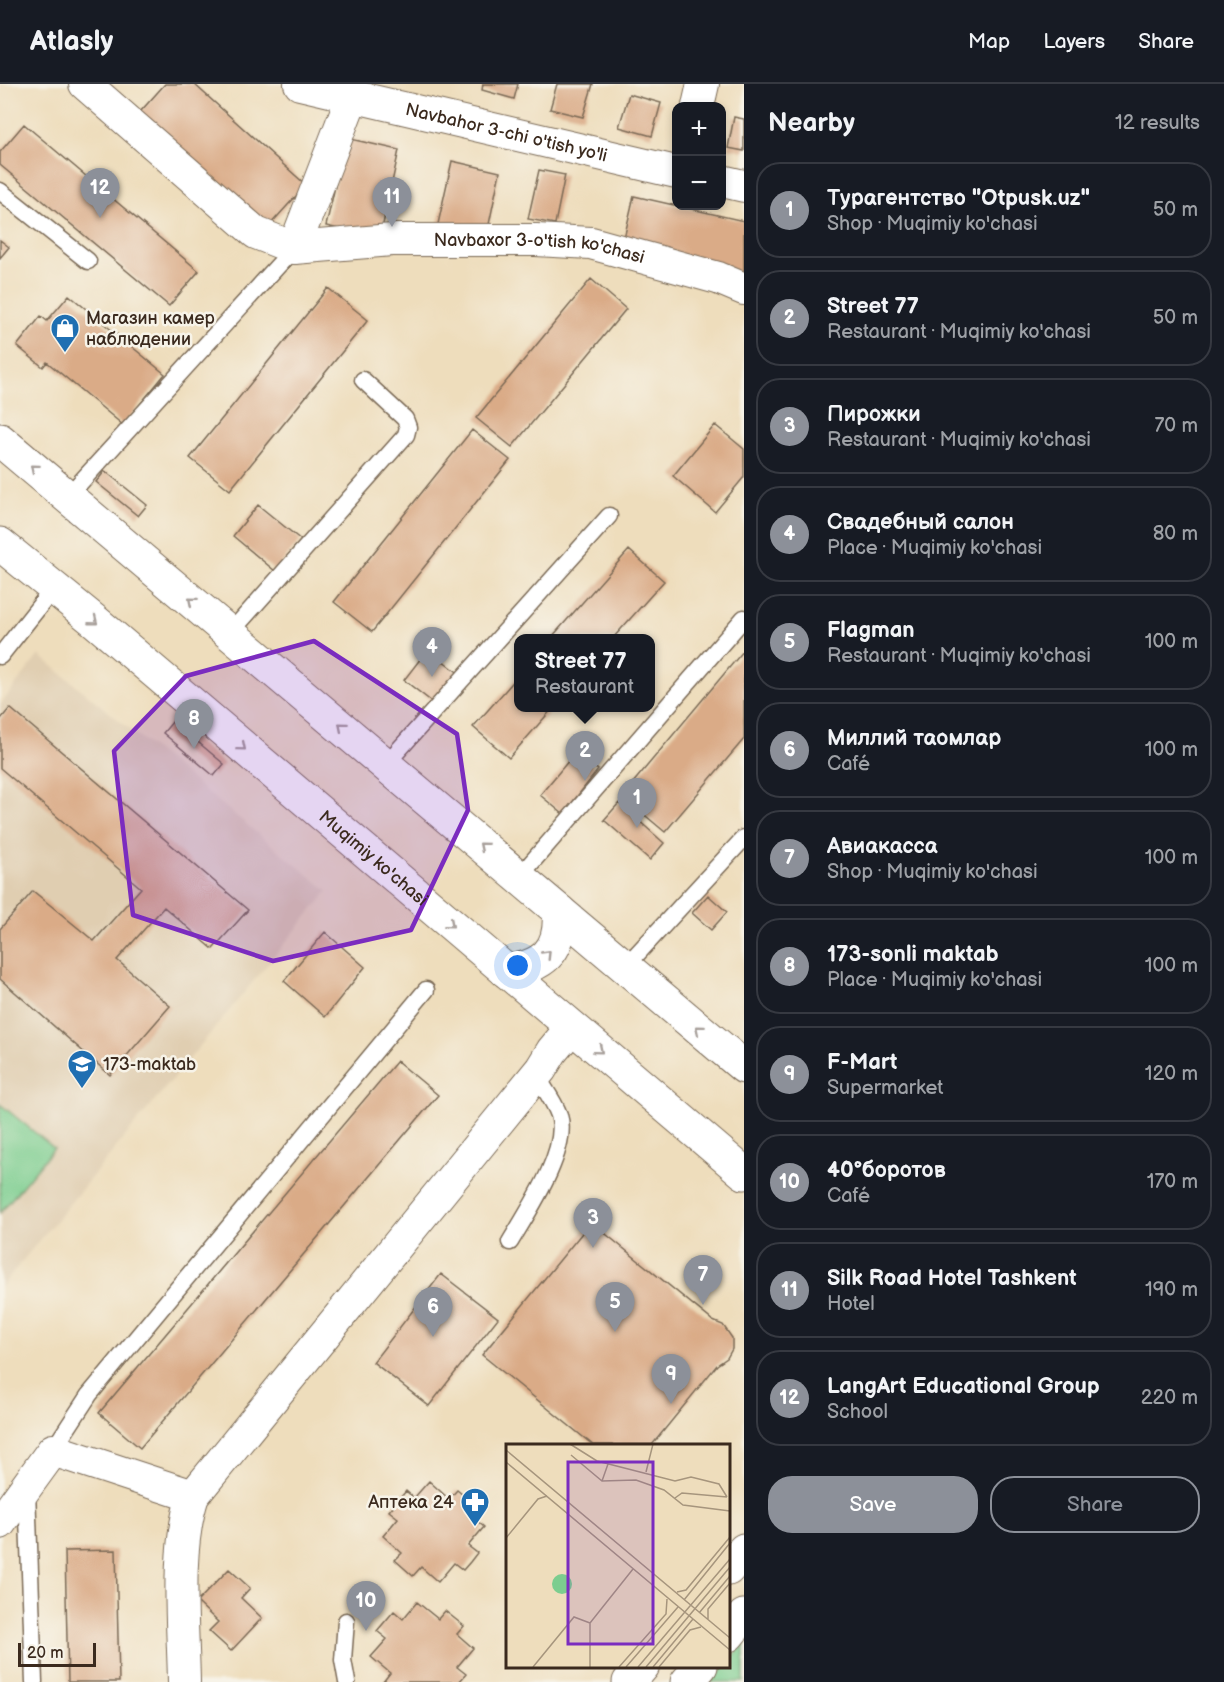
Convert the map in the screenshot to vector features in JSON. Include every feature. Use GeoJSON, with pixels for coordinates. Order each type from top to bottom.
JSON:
{"type":"FeatureCollection","features":[{"type":"Feature","properties":{"kind":"main road"},"geometry":{"type":"LineString","coordinates":[[0,440],[744,1067]]}},
{"type":"Feature","properties":{"kind":"main road","name":"Muqimiy ko'chasi"},"geometry":{"type":"LineString","coordinates":[[0,544],[96,622],[744,1173]]}},
{"type":"Feature","properties":{"kind":"main road"},"geometry":{"type":"LineString","coordinates":[[506,971],[530,967],[549,953],[556,944],[559,933],[559,911]]}},
{"type":"Feature","properties":{"kind":"main road"},"geometry":{"type":"LineString","coordinates":[[729,1568],[744,1550]]}},
{"type":"Feature","properties":{"kind":"main road"},"geometry":{"type":"LineString","coordinates":[[729,1634],[744,1616]]}},
{"type":"Feature","properties":{"kind":"main road"},"geometry":{"type":"LineString","coordinates":[[629,1682],[641,1667]]}},
{"type":"Feature","properties":{"kind":"main road"},"geometry":{"type":"LineString","coordinates":[[687,1682],[699,1667]]}},
{"type":"Feature","properties":{"kind":"street","name":"Navbaxor 3-o'tish ko'chasi"},"geometry":{"type":"LineString","coordinates":[[85,84],[256,233],[294,248],[392,240],[536,240],[591,243],[718,278],[744,289]]}},
{"type":"Feature","properties":{"kind":"street","name":"Navbahor 3-chi o'tish yo'li"},"geometry":{"type":"LineString","coordinates":[[300,84],[672,171]]}},
{"type":"Feature","properties":{"kind":"street"},"geometry":{"type":"LineString","coordinates":[[699,102],[704,84]]}},
{"type":"Feature","properties":{"kind":"street"},"geometry":{"type":"LineString","coordinates":[[294,248],[352,97]]}},
{"type":"Feature","properties":{"kind":"street"},"geometry":{"type":"LineString","coordinates":[[726,182],[744,186]]}},
{"type":"Feature","properties":{"kind":"street"},"geometry":{"type":"LineString","coordinates":[[184,1682],[183,1549],[186,1521],[194,1496],[536,1075],[572,1027]]}},
{"type":"Feature","properties":{"kind":"street"},"geometry":{"type":"LineString","coordinates":[[0,1523],[52,1450],[194,1496]]}},
{"type":"Feature","properties":{"kind":"lane"},"geometry":{"type":"LineString","coordinates":[[0,191],[88,261]]}},
{"type":"Feature","properties":{"kind":"lane"},"geometry":{"type":"LineString","coordinates":[[68,496],[294,248]]}},
{"type":"Feature","properties":{"kind":"lane"},"geometry":{"type":"LineString","coordinates":[[230,633],[406,435],[408,427],[405,418],[363,380]]}},
{"type":"Feature","properties":{"kind":"lane"},"geometry":{"type":"LineString","coordinates":[[386,764],[609,516]]}},
{"type":"Feature","properties":{"kind":"lane"},"geometry":{"type":"LineString","coordinates":[[0,656],[53,589]]}},
{"type":"Feature","properties":{"kind":"lane"},"geometry":{"type":"LineString","coordinates":[[519,877],[744,618]]}},
{"type":"Feature","properties":{"kind":"lane"},"geometry":{"type":"LineString","coordinates":[[625,967],[744,838]]}},
{"type":"Feature","properties":{"kind":"lane"},"geometry":{"type":"LineString","coordinates":[[52,1450],[89,1395],[426,990]]}},
{"type":"Feature","properties":{"kind":"lane"},"geometry":{"type":"LineString","coordinates":[[510,1242],[550,1173],[560,1129],[559,1115],[536,1075]]}},
{"type":"Feature","properties":{"kind":"lane"},"geometry":{"type":"LineString","coordinates":[[27,1486],[34,1682]]}},
{"type":"Feature","properties":{"kind":"lane"},"geometry":{"type":"LineString","coordinates":[[346,1621],[343,1660],[347,1682]]}},
{"type":"Feature","properties":{"kind":"highlighted area"},"geometry":{"type":"Polygon","coordinates":[[[314,641],[457,734],[468,810],[411,930],[273,961],[133,915],[114,751],[186,676],[314,641]]]}},
{"type":"Feature","properties":{"kind":"shaded area","name":"173-maktab"},"geometry":{"type":"Polygon","coordinates":[[[39,655],[328,891],[0,1288],[0,705],[39,655]]]}},
{"type":"Feature","properties":{"kind":"green space"},"geometry":{"type":"Polygon","coordinates":[[[0,1104],[54,1148],[0,1213],[0,1104]]]}},
{"type":"Feature","properties":{"kind":"green space"},"geometry":{"type":"Polygon","coordinates":[[[744,1643],[744,1682],[710,1682],[724,1667],[729,1667],[729,1661],[744,1643]]]}},
{"type":"Feature","properties":{"kind":"building"},"geometry":{"type":"Polygon","coordinates":[[[165,84],[194,84],[306,185],[268,227],[140,112],[165,84]]]}},
{"type":"Feature","properties":{"kind":"building"},"geometry":{"type":"Polygon","coordinates":[[[483,84],[518,84],[514,99],[482,90],[483,84]]]}},
{"type":"Feature","properties":{"kind":"building"},"geometry":{"type":"Polygon","coordinates":[[[557,84],[593,84],[583,117],[550,109],[557,84]]]}},
{"type":"Feature","properties":{"kind":"building"},"geometry":{"type":"Polygon","coordinates":[[[629,94],[661,103],[652,136],[619,127],[629,94]]]}},
{"type":"Feature","properties":{"kind":"building"},"geometry":{"type":"Polygon","coordinates":[[[734,117],[744,119],[744,151],[728,148],[734,117]]]}},
{"type":"Feature","properties":{"kind":"building"},"geometry":{"type":"Polygon","coordinates":[[[24,124],[199,271],[169,306],[0,165],[0,152],[24,124]]]}},
{"type":"Feature","properties":{"kind":"building"},"geometry":{"type":"Polygon","coordinates":[[[346,138],[399,150],[380,238],[326,226],[346,138]]]}},
{"type":"Feature","properties":{"kind":"building"},"geometry":{"type":"Polygon","coordinates":[[[452,161],[500,172],[488,229],[465,224],[461,239],[436,233],[452,161]]]}},
{"type":"Feature","properties":{"kind":"building"},"geometry":{"type":"Polygon","coordinates":[[[539,170],[565,175],[555,224],[528,219],[539,170]]]}},
{"type":"Feature","properties":{"kind":"building"},"geometry":{"type":"Polygon","coordinates":[[[634,196],[672,205],[672,210],[696,210],[744,221],[744,280],[621,251],[634,196]]]}},
{"type":"Feature","properties":{"kind":"building"},"geometry":{"type":"Polygon","coordinates":[[[0,240],[9,247],[0,258],[0,240]]]}},
{"type":"Feature","properties":{"kind":"building"},"geometry":{"type":"Polygon","coordinates":[[[591,279],[626,309],[512,447],[476,418],[591,279]]]}},
{"type":"Feature","properties":{"kind":"building"},"geometry":{"type":"Polygon","coordinates":[[[328,288],[368,320],[230,490],[190,458],[328,288]]]}},
{"type":"Feature","properties":{"kind":"building"},"geometry":{"type":"Polygon","coordinates":[[[69,295],[165,374],[123,425],[47,362],[43,367],[17,346],[41,316],[47,321],[69,295]]]}},
{"type":"Feature","properties":{"kind":"building"},"geometry":{"type":"Polygon","coordinates":[[[715,425],[744,449],[744,477],[715,512],[673,476],[715,425]]]}},
{"type":"Feature","properties":{"kind":"building"},"geometry":{"type":"Polygon","coordinates":[[[472,430],[510,460],[372,632],[334,602],[472,430]]]}},
{"type":"Feature","properties":{"kind":"building"},"geometry":{"type":"Polygon","coordinates":[[[105,471],[147,505],[138,516],[96,482],[105,471]]]}},
{"type":"Feature","properties":{"kind":"building"},"geometry":{"type":"Polygon","coordinates":[[[258,505],[301,540],[275,571],[233,536],[258,505]]]}},
{"type":"Feature","properties":{"kind":"building"},"geometry":{"type":"Polygon","coordinates":[[[629,550],[664,581],[617,634],[555,634],[629,550]]]}},
{"type":"Feature","properties":{"kind":"building"},"geometry":{"type":"Polygon","coordinates":[[[428,649],[461,675],[436,705],[404,680],[428,649]]]}},
{"type":"Feature","properties":{"kind":"building"},"geometry":{"type":"Polygon","coordinates":[[[744,650],[744,739],[665,832],[622,796],[744,650]]]}},
{"type":"Feature","properties":{"kind":"building"},"geometry":{"type":"Polygon","coordinates":[[[514,681],[514,712],[549,712],[509,758],[473,727],[514,681]]]}},
{"type":"Feature","properties":{"kind":"building"},"geometry":{"type":"Polygon","coordinates":[[[10,708],[248,910],[213,949],[164,907],[117,960],[170,1006],[110,1075],[0,979],[0,929],[33,891],[94,941],[141,888],[0,768],[0,720],[10,708]]]}},
{"type":"Feature","properties":{"kind":"building"},"geometry":{"type":"Polygon","coordinates":[[[173,721],[224,764],[214,776],[163,733],[173,721]]]}},
{"type":"Feature","properties":{"kind":"building"},"geometry":{"type":"Polygon","coordinates":[[[575,753],[598,770],[563,814],[540,795],[575,753]]]}},
{"type":"Feature","properties":{"kind":"building"},"geometry":{"type":"Polygon","coordinates":[[[619,803],[664,843],[650,860],[604,820],[619,803]]]}},
{"type":"Feature","properties":{"kind":"building"},"geometry":{"type":"Polygon","coordinates":[[[708,895],[727,912],[711,930],[692,913],[708,895]]]}},
{"type":"Feature","properties":{"kind":"building"},"geometry":{"type":"Polygon","coordinates":[[[325,932],[365,967],[325,1017],[284,981],[325,932]]]}},
{"type":"Feature","properties":{"kind":"building"},"geometry":{"type":"Polygon","coordinates":[[[397,1061],[438,1095],[140,1448],[99,1413],[397,1061]]]}},
{"type":"Feature","properties":{"kind":"building"},"geometry":{"type":"Polygon","coordinates":[[[591,1222],[713,1321],[723,1325],[732,1338],[732,1349],[727,1358],[717,1365],[653,1444],[592,1444],[482,1355],[591,1222]]]}},
{"type":"Feature","properties":{"kind":"building"},"geometry":{"type":"Polygon","coordinates":[[[441,1274],[498,1318],[429,1406],[373,1362],[441,1274]]]}},
{"type":"Feature","properties":{"kind":"building"},"geometry":{"type":"Polygon","coordinates":[[[429,1481],[449,1499],[457,1490],[475,1505],[468,1513],[484,1527],[468,1546],[477,1553],[470,1562],[463,1570],[454,1563],[438,1582],[421,1567],[413,1576],[395,1560],[402,1553],[383,1536],[398,1518],[389,1511],[406,1491],[414,1498],[429,1481]]]}},
{"type":"Feature","properties":{"kind":"building"},"geometry":{"type":"Polygon","coordinates":[[[116,1550],[119,1682],[68,1682],[65,1551],[116,1550]]]}},
{"type":"Feature","properties":{"kind":"building"},"geometry":{"type":"Polygon","coordinates":[[[229,1569],[250,1588],[241,1598],[262,1618],[231,1651],[209,1631],[218,1622],[197,1602],[229,1569]]]}},
{"type":"Feature","properties":{"kind":"building"},"geometry":{"type":"Polygon","coordinates":[[[417,1602],[438,1619],[445,1611],[464,1626],[457,1634],[473,1648],[457,1667],[466,1674],[459,1682],[383,1682],[390,1673],[371,1657],[387,1639],[377,1631],[394,1611],[403,1619],[417,1602]]]}},
{"type":"Feature","properties":{"kind":"place","name":"LangArt Educational Group"},"geometry":{"type":"Point","coordinates":[100,218]}},
{"type":"Feature","properties":{"kind":"place","name":"Silk Road Hotel Tashkent"},"geometry":{"type":"Point","coordinates":[392,227]}},
{"type":"Feature","properties":{"kind":"place","name":"Магазин камер наблюдении"},"geometry":{"type":"Point","coordinates":[65,354]}},
{"type":"Feature","properties":{"kind":"place","name":"Свадебный салон"},"geometry":{"type":"Point","coordinates":[432,677]}},
{"type":"Feature","properties":{"kind":"place","name":"173-sonli maktab"},"geometry":{"type":"Point","coordinates":[194,749]}},
{"type":"Feature","properties":{"kind":"place","name":"Street 77"},"geometry":{"type":"Point","coordinates":[585,781]}},
{"type":"Feature","properties":{"kind":"place","name":"Турагентство \"Otpusk.uz\""},"geometry":{"type":"Point","coordinates":[637,828]}},
{"type":"Feature","properties":{"kind":"place","name":"173-maktab"},"geometry":{"type":"Point","coordinates":[82,1090]}},
{"type":"Feature","properties":{"kind":"place","name":"Пирожки"},"geometry":{"type":"Point","coordinates":[593,1248]}},
{"type":"Feature","properties":{"kind":"place","name":"Авиакасса"},"geometry":{"type":"Point","coordinates":[703,1305]}},
{"type":"Feature","properties":{"kind":"place","name":"Flagman"},"geometry":{"type":"Point","coordinates":[615,1332]}},
{"type":"Feature","properties":{"kind":"place","name":"Миллий таомлар"},"geometry":{"type":"Point","coordinates":[433,1337]}},
{"type":"Feature","properties":{"kind":"place","name":"F-Mart"},"geometry":{"type":"Point","coordinates":[671,1404]}},
{"type":"Feature","properties":{"kind":"place","name":"Аптека 24"},"geometry":{"type":"Point","coordinates":[475,1528]}},
{"type":"Feature","properties":{"kind":"place","name":"40°боротов"},"geometry":{"type":"Point","coordinates":[366,1631]}}]}
